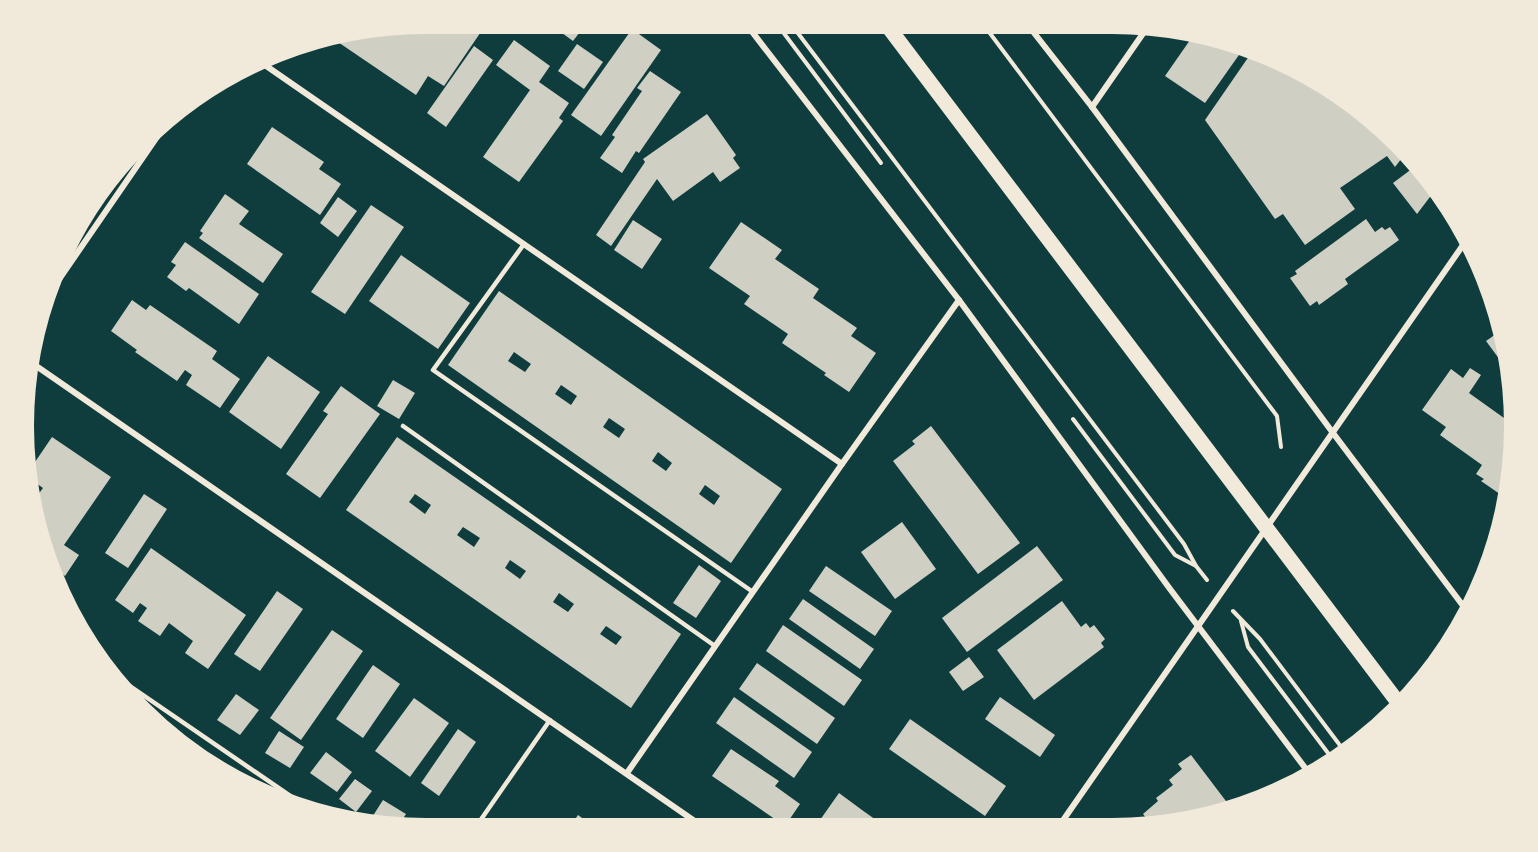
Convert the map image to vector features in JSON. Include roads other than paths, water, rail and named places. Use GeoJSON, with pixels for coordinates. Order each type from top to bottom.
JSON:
{"type":"FeatureCollection","features":[{"type":"Feature","properties":{"kind":"main road"},"geometry":{"type":"LineString","coordinates":[[891,30],[1397,701]]}},
{"type":"Feature","properties":{"kind":"street"},"geometry":{"type":"LineString","coordinates":[[751,30],[959,300],[1307,771]]}},
{"type":"Feature","properties":{"kind":"street"},"geometry":{"type":"LineString","coordinates":[[1032,30],[1092,107],[1464,607]]}},
{"type":"Feature","properties":{"kind":"street"},"geometry":{"type":"LineString","coordinates":[[1092,107],[1144,31]]}},
{"type":"Feature","properties":{"kind":"street"},"geometry":{"type":"LineString","coordinates":[[264,65],[842,464]]}},
{"type":"Feature","properties":{"kind":"street"},"geometry":{"type":"LineString","coordinates":[[57,282],[160,133]]}},
{"type":"Feature","properties":{"kind":"street"},"geometry":{"type":"LineString","coordinates":[[1062,822],[1464,244]]}},
{"type":"Feature","properties":{"kind":"street"},"geometry":{"type":"LineString","coordinates":[[627,773],[959,300]]}},
{"type":"Feature","properties":{"kind":"street"},"geometry":{"type":"LineString","coordinates":[[35,365],[696,822]]}},
{"type":"Feature","properties":{"kind":"lane"},"geometry":{"type":"LineString","coordinates":[[524,244],[434,370],[753,592]]}},
{"type":"Feature","properties":{"kind":"lane"},"geometry":{"type":"LineString","coordinates":[[403,426],[715,646]]}},
{"type":"Feature","properties":{"kind":"lane"},"geometry":{"type":"LineString","coordinates":[[124,682],[296,800]]}},
{"type":"Feature","properties":{"kind":"lane"},"geometry":{"type":"LineString","coordinates":[[479,822],[550,720]]}}]}
